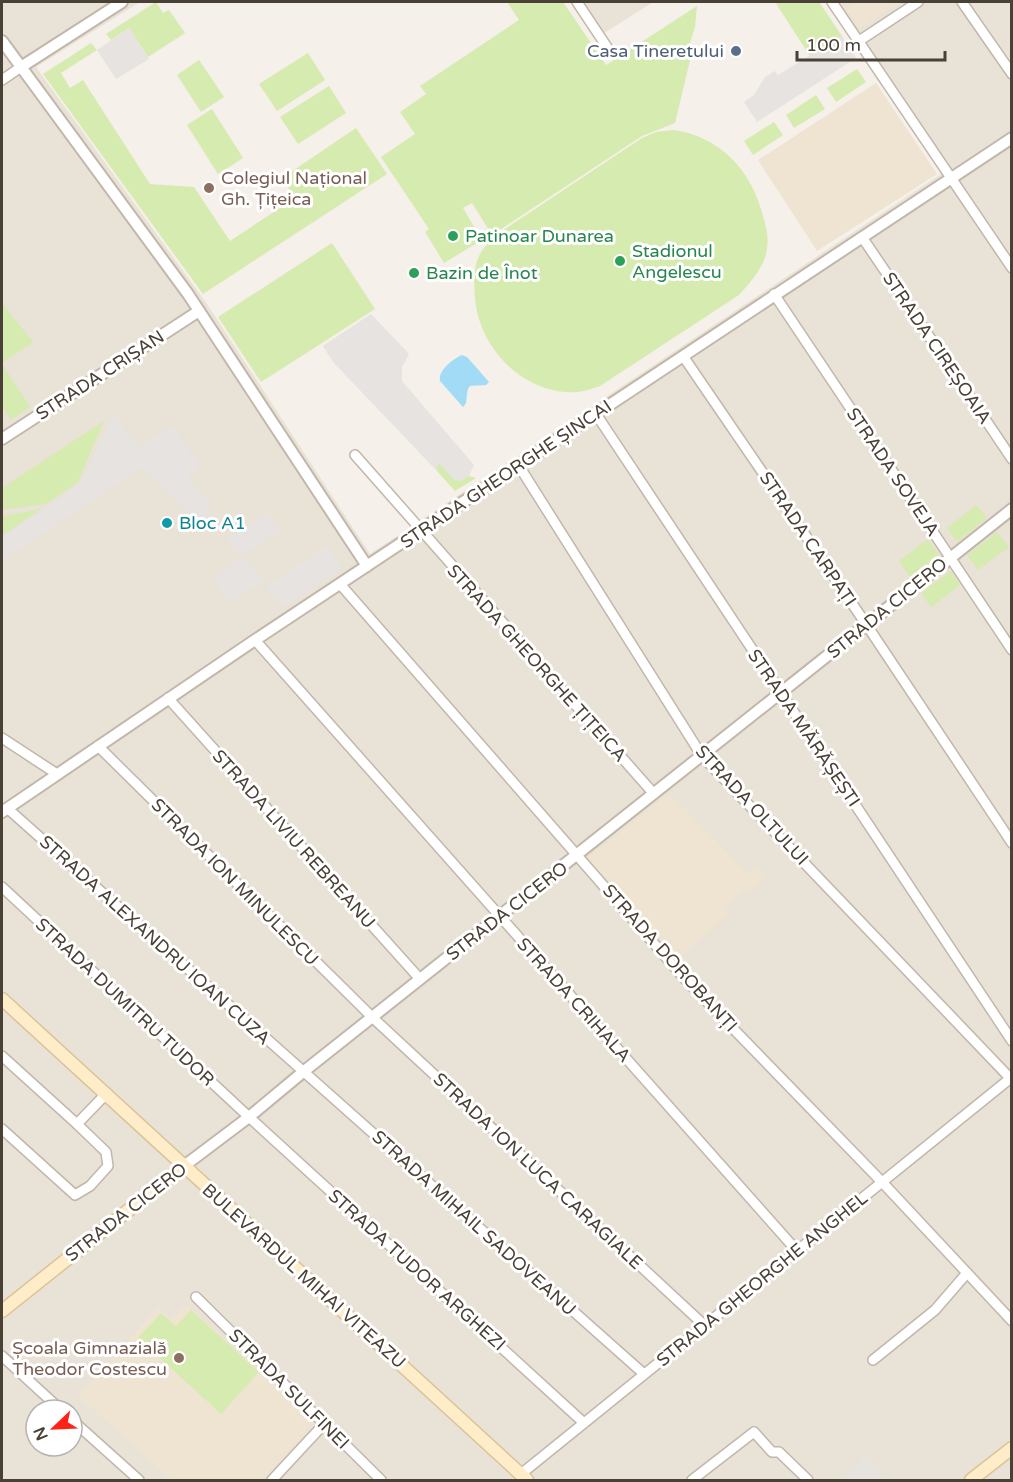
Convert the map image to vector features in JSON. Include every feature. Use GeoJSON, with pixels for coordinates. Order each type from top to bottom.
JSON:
{"type":"FeatureCollection","features":[{"type":"Feature","properties":{"kind":"main road","name":"BULEVARDUL MIHAI VITEAZU"},"geometry":{"type":"LineString","coordinates":[[2,999],[520,1478]]}},
{"type":"Feature","properties":{"kind":"main road","name":"STRADA CICERO"},"geometry":{"type":"LineString","coordinates":[[2,1311],[184,1166]]}},
{"type":"Feature","properties":{"kind":"main road"},"geometry":{"type":"LineString","coordinates":[[971,1480],[1011,1448]]}},
{"type":"Feature","properties":{"kind":"street"},"geometry":{"type":"LineString","coordinates":[[2,80],[122,2]]}},
{"type":"Feature","properties":{"kind":"street"},"geometry":{"type":"LineString","coordinates":[[577,2],[607,47]]}},
{"type":"Feature","properties":{"kind":"street"},"geometry":{"type":"LineString","coordinates":[[832,2],[1011,268]]}},
{"type":"Feature","properties":{"kind":"street"},"geometry":{"type":"LineString","coordinates":[[859,41],[918,2]]}},
{"type":"Feature","properties":{"kind":"street"},"geometry":{"type":"LineString","coordinates":[[962,2],[1011,74]]}},
{"type":"Feature","properties":{"kind":"street"},"geometry":{"type":"LineString","coordinates":[[2,41],[199,311],[367,566]]}},
{"type":"Feature","properties":{"kind":"street","name":"STRADA GHEORGHE ȘINCAI"},"geometry":{"type":"LineString","coordinates":[[4,810],[168,698],[1011,138]]}},
{"type":"Feature","properties":{"kind":"street","name":"STRADA CIREȘOAIA"},"geometry":{"type":"LineString","coordinates":[[862,237],[1011,459]]}},
{"type":"Feature","properties":{"kind":"street","name":"STRADA SOVEJA"},"geometry":{"type":"LineString","coordinates":[[774,294],[1011,650]]}},
{"type":"Feature","properties":{"kind":"street","name":"STRADA CRIȘAN"},"geometry":{"type":"LineString","coordinates":[[2,439],[199,311]]}},
{"type":"Feature","properties":{"kind":"street","name":"STRADA CARPAȚI"},"geometry":{"type":"LineString","coordinates":[[683,356],[866,624],[1011,843]]}},
{"type":"Feature","properties":{"kind":"street","name":"STRADA MĂRĂȘEȘTI"},"geometry":{"type":"LineString","coordinates":[[596,414],[1011,1041]]}},
{"type":"Feature","properties":{"kind":"street","name":"STRADA GHEORGHE ȚIȚEICA"},"geometry":{"type":"LineString","coordinates":[[355,455],[654,794]]}},
{"type":"Feature","properties":{"kind":"street","name":"STRADA OLTULUI"},"geometry":{"type":"LineString","coordinates":[[519,466],[702,756],[1011,1077]]}},
{"type":"Feature","properties":{"kind":"street","name":"STRADA CICERO"},"geometry":{"type":"LineString","coordinates":[[184,1166],[249,1117],[303,1071],[1011,509]]}},
{"type":"Feature","properties":{"kind":"street","name":"STRADA DOROBANȚI"},"geometry":{"type":"LineString","coordinates":[[340,584],[685,979],[882,1182],[1011,1321]]}},
{"type":"Feature","properties":{"kind":"street","name":"STRADA CRIHALA"},"geometry":{"type":"LineString","coordinates":[[255,640],[797,1251]]}},
{"type":"Feature","properties":{"kind":"street","name":"STRADA LIVIU REBREANU"},"geometry":{"type":"LineString","coordinates":[[168,698],[420,979]]}},
{"type":"Feature","properties":{"kind":"street"},"geometry":{"type":"LineString","coordinates":[[2,738],[57,774]]}},
{"type":"Feature","properties":{"kind":"street","name":"STRADA ION MINULESCU"},"geometry":{"type":"LineString","coordinates":[[98,746],[372,1017]]}},
{"type":"Feature","properties":{"kind":"street","name":"STRADA ALEXANDRU IOAN CUZA"},"geometry":{"type":"LineString","coordinates":[[4,810],[303,1071]]}},
{"type":"Feature","properties":{"kind":"street","name":"STRADA DUMITRU TUDOR"},"geometry":{"type":"LineString","coordinates":[[2,887],[249,1117]]}},
{"type":"Feature","properties":{"kind":"street","name":"STRADA ION LUCA CARAGIALE"},"geometry":{"type":"LineString","coordinates":[[372,1017],[704,1325]]}},
{"type":"Feature","properties":{"kind":"street"},"geometry":{"type":"LineString","coordinates":[[2,1056],[106,1152],[108,1166],[90,1186],[75,1195],[2,1129]]}},
{"type":"Feature","properties":{"kind":"street","name":"STRADA MIHAIL SADOVEANU"},"geometry":{"type":"LineString","coordinates":[[303,1071],[644,1374]]}},
{"type":"Feature","properties":{"kind":"street","name":"STRADA GHEORGHE ANGHEL"},"geometry":{"type":"LineString","coordinates":[[520,1478],[584,1423],[1011,1077]]}},
{"type":"Feature","properties":{"kind":"street"},"geometry":{"type":"LineString","coordinates":[[77,1124],[105,1095]]}},
{"type":"Feature","properties":{"kind":"street","name":"STRADA TUDOR ARGHEZI"},"geometry":{"type":"LineString","coordinates":[[249,1117],[584,1423]]}},
{"type":"Feature","properties":{"kind":"street"},"geometry":{"type":"LineString","coordinates":[[873,1360],[935,1310],[967,1274]]}},
{"type":"Feature","properties":{"kind":"street","name":"STRADA SULFINEI"},"geometry":{"type":"LineString","coordinates":[[196,1297],[381,1480]]}},
{"type":"Feature","properties":{"kind":"street"},"geometry":{"type":"LineString","coordinates":[[2,1356],[48,1398]]}},
{"type":"Feature","properties":{"kind":"street"},"geometry":{"type":"LineString","coordinates":[[272,1480],[324,1424]]}},
{"type":"Feature","properties":{"kind":"street"},"geometry":{"type":"LineString","coordinates":[[84,1431],[139,1480]]}},
{"type":"Feature","properties":{"kind":"street"},"geometry":{"type":"LineString","coordinates":[[692,1480],[754,1432],[772,1452],[779,1452],[808,1480]]}},
{"type":"Feature","properties":{"kind":"shaded area"},"geometry":{"type":"Polygon","coordinates":[[[2,2],[140,2],[36,67],[207,304],[370,554],[944,172],[831,2],[1011,2],[1011,1480],[2,1480],[2,2]]]}},
{"type":"Feature","properties":{"kind":"shaded area"},"geometry":{"type":"Polygon","coordinates":[[[575,2],[653,2],[598,37],[575,2]]]}},
{"type":"Feature","properties":{"kind":"shaded area"},"geometry":{"type":"Polygon","coordinates":[[[857,2],[901,2],[859,29],[846,9],[857,2]]]}},
{"type":"Feature","properties":{"kind":"shaded area"},"geometry":{"type":"Polygon","coordinates":[[[129,28],[149,59],[116,79],[97,50],[129,28]]]}},
{"type":"Feature","properties":{"kind":"shaded area"},"geometry":{"type":"Polygon","coordinates":[[[842,36],[856,58],[757,122],[744,102],[754,95],[765,77],[775,71],[778,75],[842,36]]]}},
{"type":"Feature","properties":{"kind":"shaded area"},"geometry":{"type":"Polygon","coordinates":[[[876,83],[937,174],[817,251],[758,160],[876,83]]]}},
{"type":"Feature","properties":{"kind":"shaded area"},"geometry":{"type":"Polygon","coordinates":[[[371,314],[409,354],[402,367],[402,381],[474,465],[469,476],[460,481],[454,480],[439,463],[436,470],[334,363],[324,348],[323,346],[371,314]]]}},
{"type":"Feature","properties":{"kind":"shaded area"},"geometry":{"type":"Polygon","coordinates":[[[115,417],[139,447],[172,425],[200,466],[187,476],[213,508],[197,521],[142,467],[2,560],[2,536],[81,483],[110,421],[115,417]]]}},
{"type":"Feature","properties":{"kind":"shaded area"},"geometry":{"type":"Polygon","coordinates":[[[267,513],[279,530],[242,556],[227,540],[267,513]]]}},
{"type":"Feature","properties":{"kind":"shaded area"},"geometry":{"type":"Polygon","coordinates":[[[327,546],[342,568],[283,608],[266,587],[327,546]]]}},
{"type":"Feature","properties":{"kind":"shaded area"},"geometry":{"type":"Polygon","coordinates":[[[243,557],[265,579],[230,604],[213,578],[243,557]]]}},
{"type":"Feature","properties":{"kind":"shaded area"},"geometry":{"type":"Polygon","coordinates":[[[669,793],[749,874],[757,867],[766,876],[748,893],[745,890],[724,909],[728,914],[678,959],[587,858],[669,793]]]}},
{"type":"Feature","properties":{"kind":"shaded area","name":"Școala Gimnazială Theodor Costescu"},"geometry":{"type":"Polygon","coordinates":[[[186,1304],[315,1421],[262,1480],[172,1480],[84,1401],[84,1398],[78,1396],[158,1307],[171,1320],[186,1304]]]}},
{"type":"Feature","properties":{"kind":"shaded area"},"geometry":{"type":"Polygon","coordinates":[[[864,1457],[885,1478],[883,1480],[840,1480],[864,1457]]]}},
{"type":"Feature","properties":{"kind":"green space"},"geometry":{"type":"Polygon","coordinates":[[[156,2],[163,13],[169,10],[185,33],[148,57],[129,28],[111,40],[106,34],[156,2]]]}},
{"type":"Feature","properties":{"kind":"green space"},"geometry":{"type":"Polygon","coordinates":[[[507,2],[563,2],[606,65],[697,6],[695,27],[690,43],[692,52],[675,123],[642,136],[492,235],[472,203],[463,208],[482,240],[444,263],[425,232],[429,229],[381,157],[415,134],[400,112],[426,94],[420,86],[519,20],[507,2]]]}},
{"type":"Feature","properties":{"kind":"green space"},"geometry":{"type":"Polygon","coordinates":[[[775,2],[819,2],[842,36],[810,56],[775,2]]]}},
{"type":"Feature","properties":{"kind":"green space"},"geometry":{"type":"Polygon","coordinates":[[[91,43],[97,50],[61,73],[70,88],[83,80],[150,184],[194,187],[230,241],[295,198],[282,178],[356,128],[387,174],[203,294],[43,74],[91,43]]]}},
{"type":"Feature","properties":{"kind":"green space"},"geometry":{"type":"Polygon","coordinates":[[[308,53],[325,80],[277,111],[259,84],[308,53]]]}},
{"type":"Feature","properties":{"kind":"green space"},"geometry":{"type":"Polygon","coordinates":[[[199,60],[224,97],[201,112],[177,75],[199,60]]]}},
{"type":"Feature","properties":{"kind":"green space"},"geometry":{"type":"Polygon","coordinates":[[[857,69],[866,82],[836,102],[827,88],[857,69]]]}},
{"type":"Feature","properties":{"kind":"green space"},"geometry":{"type":"Polygon","coordinates":[[[329,86],[346,113],[298,144],[280,117],[329,86]]]}},
{"type":"Feature","properties":{"kind":"green space"},"geometry":{"type":"Polygon","coordinates":[[[816,95],[825,109],[794,128],[786,115],[816,95]]]}},
{"type":"Feature","properties":{"kind":"green space"},"geometry":{"type":"Polygon","coordinates":[[[212,109],[243,158],[218,174],[187,125],[212,109]]]}},
{"type":"Feature","properties":{"kind":"green space"},"geometry":{"type":"Polygon","coordinates":[[[774,122],[783,135],[753,155],[744,141],[774,122]]]}},
{"type":"Feature","properties":{"kind":"green space","name":"Stadionul Angelescu"},"geometry":{"type":"Polygon","coordinates":[[[673,130],[690,134],[719,148],[732,158],[751,184],[758,200],[768,240],[761,267],[739,295],[600,386],[578,392],[559,391],[540,386],[523,377],[508,366],[495,351],[478,317],[474,277],[480,254],[493,237],[642,138],[656,132],[673,130]]]}},
{"type":"Feature","properties":{"kind":"green space"},"geometry":{"type":"Polygon","coordinates":[[[332,243],[375,309],[261,382],[218,317],[332,243]]]}},
{"type":"Feature","properties":{"kind":"green space"},"geometry":{"type":"Polygon","coordinates":[[[2,303],[33,342],[2,363],[2,303]]]}},
{"type":"Feature","properties":{"kind":"green space"},"geometry":{"type":"Polygon","coordinates":[[[2,364],[30,407],[11,420],[2,406],[2,364]]]}},
{"type":"Feature","properties":{"kind":"green space"},"geometry":{"type":"Polygon","coordinates":[[[104,421],[78,482],[46,504],[2,510],[2,488],[104,421]]]}},
{"type":"Feature","properties":{"kind":"green space"},"geometry":{"type":"Polygon","coordinates":[[[438,463],[460,481],[469,476],[476,478],[455,491],[436,470],[438,463]]]}},
{"type":"Feature","properties":{"kind":"green space"},"geometry":{"type":"Polygon","coordinates":[[[976,505],[987,518],[957,542],[947,528],[976,505]]]}},
{"type":"Feature","properties":{"kind":"green space"},"geometry":{"type":"Polygon","coordinates":[[[42,509],[2,536],[2,516],[42,509]]]}},
{"type":"Feature","properties":{"kind":"green space"},"geometry":{"type":"Polygon","coordinates":[[[997,532],[1009,547],[978,570],[967,555],[997,532]]]}},
{"type":"Feature","properties":{"kind":"green space"},"geometry":{"type":"Polygon","coordinates":[[[928,539],[939,555],[910,577],[899,561],[928,539]]]}},
{"type":"Feature","properties":{"kind":"green space"},"geometry":{"type":"Polygon","coordinates":[[[951,571],[960,585],[931,607],[921,593],[951,571]]]}},
{"type":"Feature","properties":{"kind":"green space"},"geometry":{"type":"Polygon","coordinates":[[[191,1310],[259,1372],[221,1414],[138,1338],[161,1313],[176,1326],[191,1310]]]}},
{"type":"Feature","properties":{"kind":"water"},"geometry":{"type":"Polygon","coordinates":[[[462,355],[467,357],[489,382],[486,385],[470,386],[463,407],[440,381],[444,369],[462,355]]]}},
{"type":"Feature","properties":{"kind":"place","name":"Casa Tineretului"},"geometry":{"type":"Point","coordinates":[736,51]}},
{"type":"Feature","properties":{"kind":"place","name":"Colegiul Național Gh. Țițeica"},"geometry":{"type":"Point","coordinates":[209,188]}},
{"type":"Feature","properties":{"kind":"place","name":"Patinoar Dunarea"},"geometry":{"type":"Point","coordinates":[453,236]}},
{"type":"Feature","properties":{"kind":"place","name":"Stadionul Angelescu"},"geometry":{"type":"Point","coordinates":[620,261]}},
{"type":"Feature","properties":{"kind":"place","name":"Bazin de Înot"},"geometry":{"type":"Point","coordinates":[414,273]}},
{"type":"Feature","properties":{"kind":"place","name":"Bloc A1"},"geometry":{"type":"Point","coordinates":[167,523]}},
{"type":"Feature","properties":{"kind":"place","name":"Școala Gimnazială Theodor Costescu"},"geometry":{"type":"Point","coordinates":[179,1358]}}]}
